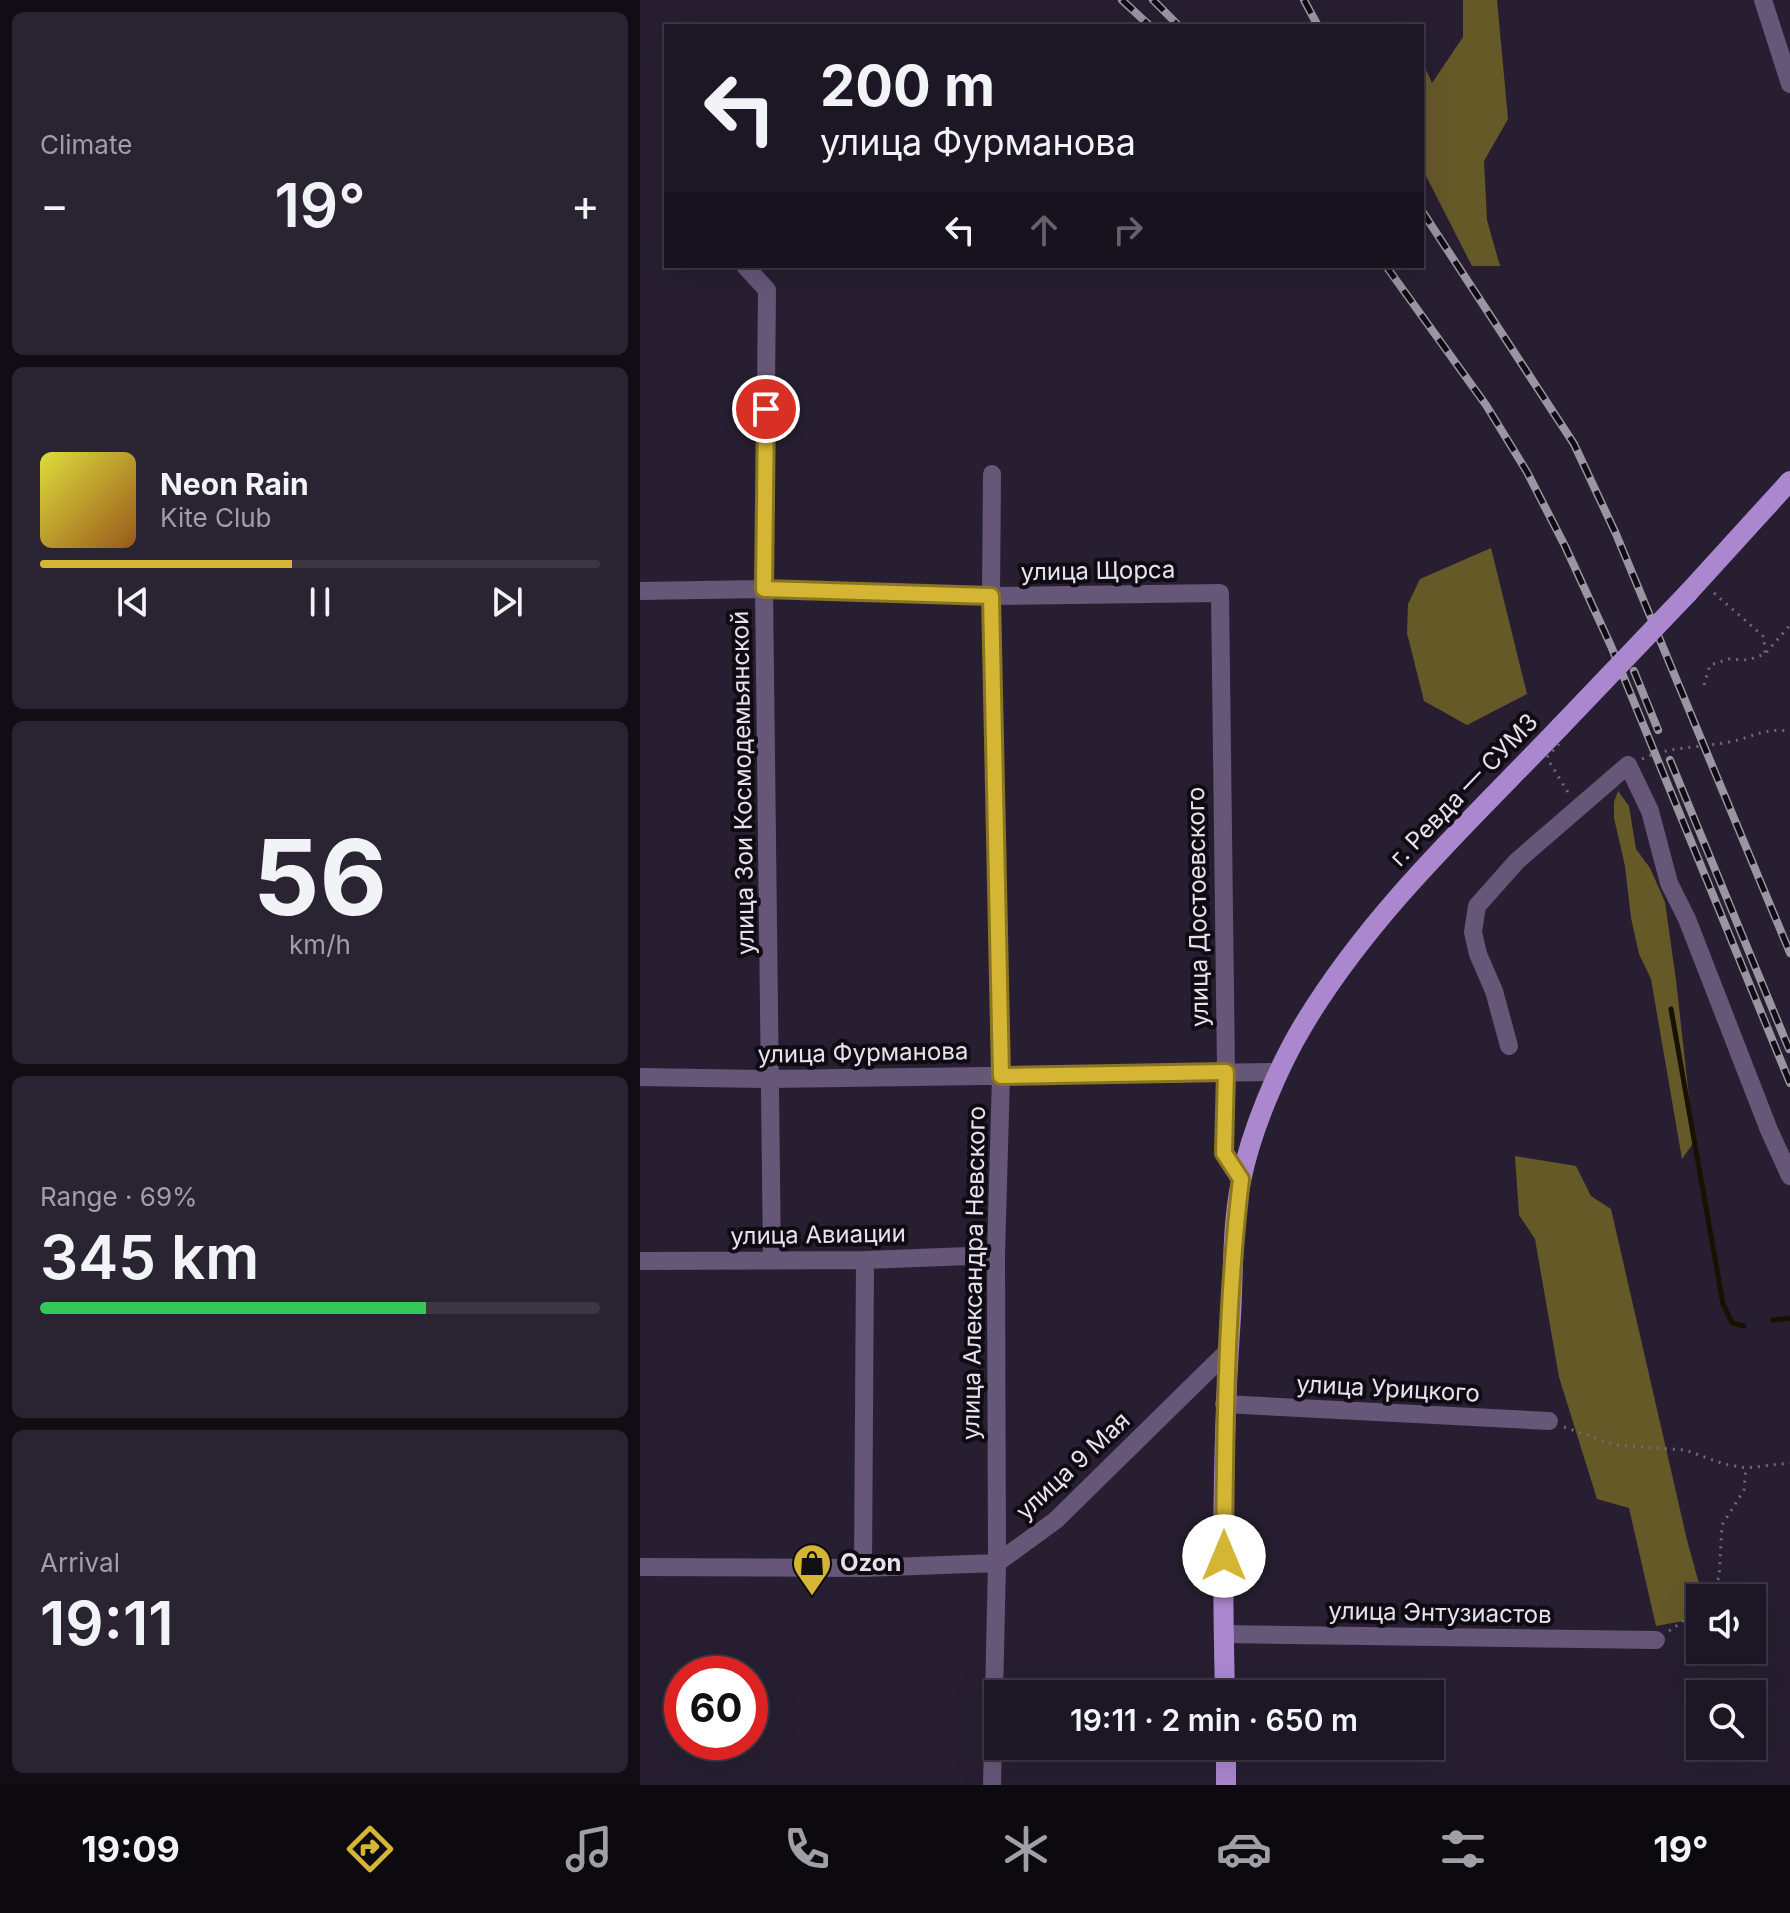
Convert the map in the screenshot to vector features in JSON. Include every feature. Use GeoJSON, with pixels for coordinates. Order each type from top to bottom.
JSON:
{"type":"FeatureCollection","features":[{"type":"Feature","properties":{"kind":"main road","name":"г. Ревда — СУМЗ"},"geometry":{"type":"LineString","coordinates":[[1241,1179],[1279,1072],[1312,1012],[1397,897],[1697,590],[1790,481]]}},
{"type":"Feature","properties":{"kind":"main road"},"geometry":{"type":"LineString","coordinates":[[1225,1680],[1224,1404],[1241,1179]]}},
{"type":"Feature","properties":{"kind":"main road"},"geometry":{"type":"LineString","coordinates":[[1226,1760],[1226,1785]]}},
{"type":"Feature","properties":{"kind":"street"},"geometry":{"type":"LineString","coordinates":[[1763,0],[1790,84]]}},
{"type":"Feature","properties":{"kind":"street","name":"улица Зои Космодемьянской"},"geometry":{"type":"LineString","coordinates":[[747,268],[767,290],[764,589],[772,1260]]}},
{"type":"Feature","properties":{"kind":"street","name":"улица Александра Невского"},"geometry":{"type":"LineString","coordinates":[[992,474],[991,596],[1001,1076],[996,1255],[997,1563],[992,1785]]}},
{"type":"Feature","properties":{"kind":"street","name":"улица Щорса"},"geometry":{"type":"LineString","coordinates":[[640,591],[764,589],[991,596],[1220,593]]}},
{"type":"Feature","properties":{"kind":"street","name":"улица Достоевского"},"geometry":{"type":"LineString","coordinates":[[1220,593],[1226,1072],[1224,1153],[1241,1179]]}},
{"type":"Feature","properties":{"kind":"street"},"geometry":{"type":"LineString","coordinates":[[1509,1046],[1494,991],[1478,954],[1473,932],[1477,906],[1497,881],[1628,765],[1650,811],[1669,883],[1687,919],[1790,1176]]}},
{"type":"Feature","properties":{"kind":"street","name":"улица Фурманова"},"geometry":{"type":"LineString","coordinates":[[640,1077],[771,1079],[1279,1072]]}},
{"type":"Feature","properties":{"kind":"street","name":"улица Авиации"},"geometry":{"type":"LineString","coordinates":[[640,1261],[865,1260],[996,1255]]}},
{"type":"Feature","properties":{"kind":"street"},"geometry":{"type":"LineString","coordinates":[[863,1568],[865,1260]]}},
{"type":"Feature","properties":{"kind":"street","name":"улица 9 Мая"},"geometry":{"type":"LineString","coordinates":[[997,1563],[1056,1520],[1228,1351]]}},
{"type":"Feature","properties":{"kind":"street","name":"улица Урицкого"},"geometry":{"type":"LineString","coordinates":[[1224,1404],[1549,1421]]}},
{"type":"Feature","properties":{"kind":"street"},"geometry":{"type":"LineString","coordinates":[[640,1567],[863,1568],[997,1563]]}},
{"type":"Feature","properties":{"kind":"street","name":"улица Энтузиастов"},"geometry":{"type":"LineString","coordinates":[[1223,1634],[1656,1640]]}},
{"type":"Feature","properties":{"kind":"path"},"geometry":{"type":"LineString","coordinates":[[1697,590],[1764,637],[1765,654]]}},
{"type":"Feature","properties":{"kind":"path"},"geometry":{"type":"LineString","coordinates":[[1704,685],[1710,665],[1729,659],[1748,660],[1765,654],[1790,625]]}},
{"type":"Feature","properties":{"kind":"path"},"geometry":{"type":"LineString","coordinates":[[1628,765],[1666,750],[1731,742],[1771,729],[1790,731]]}},
{"type":"Feature","properties":{"kind":"path"},"geometry":{"type":"LineString","coordinates":[[1547,757],[1577,808]]}},
{"type":"Feature","properties":{"kind":"path"},"geometry":{"type":"LineString","coordinates":[[1549,1421],[1615,1445],[1685,1450],[1746,1468],[1790,1463]]}},
{"type":"Feature","properties":{"kind":"path"},"geometry":{"type":"LineString","coordinates":[[1714,1584],[1719,1578],[1722,1525],[1744,1490],[1746,1468]]}},
{"type":"Feature","properties":{"kind":"path"},"geometry":{"type":"LineString","coordinates":[[1656,1640],[1686,1617]]}},
{"type":"Feature","properties":{"kind":"shaded area"},"geometry":{"type":"Polygon","coordinates":[[[1463,0],[1497,0],[1508,119],[1484,161],[1487,220],[1500,266],[1472,266],[1424,172],[1424,65],[1432,83],[1463,37],[1463,0]]]}},
{"type":"Feature","properties":{"kind":"shaded area"},"geometry":{"type":"Polygon","coordinates":[[[1491,548],[1527,694],[1467,725],[1424,701],[1407,633],[1408,604],[1420,579],[1491,548]]]}},
{"type":"Feature","properties":{"kind":"shaded area"},"geometry":{"type":"Polygon","coordinates":[[[1618,791],[1629,806],[1636,849],[1650,868],[1665,902],[1694,1142],[1682,1159],[1651,979],[1639,954],[1631,918],[1625,866],[1614,818],[1618,791]]]}},
{"type":"Feature","properties":{"kind":"shaded area"},"geometry":{"type":"Polygon","coordinates":[[[1515,1156],[1576,1166],[1591,1196],[1611,1209],[1699,1584],[1686,1584],[1686,1621],[1656,1626],[1629,1508],[1597,1499],[1559,1377],[1535,1239],[1519,1215],[1515,1156]]]}},
{"type":"Feature","properties":{"kind":"waterway"},"geometry":{"type":"LineString","coordinates":[[1671,1009],[1723,1304],[1732,1323],[1744,1326]]}},
{"type":"Feature","properties":{"kind":"waterway"},"geometry":{"type":"LineString","coordinates":[[1773,1320],[1790,1318]]}},
{"type":"Feature","properties":{"kind":"railway"},"geometry":{"type":"LineString","coordinates":[[1122,0],[1148,24]]}},
{"type":"Feature","properties":{"kind":"railway"},"geometry":{"type":"LineString","coordinates":[[1153,0],[1177,24]]}},
{"type":"Feature","properties":{"kind":"railway"},"geometry":{"type":"LineString","coordinates":[[1304,0],[1317,24]]}},
{"type":"Feature","properties":{"kind":"railway"},"geometry":{"type":"LineString","coordinates":[[1424,214],[1574,444],[1616,534],[1790,953]]}},
{"type":"Feature","properties":{"kind":"railway"},"geometry":{"type":"LineString","coordinates":[[1387,268],[1486,405],[1527,472],[1565,546],[1611,646],[1790,1083]]}},
{"type":"Feature","properties":{"kind":"railway"},"geometry":{"type":"LineString","coordinates":[[1634,671],[1658,730]]}},
{"type":"Feature","properties":{"kind":"railway"},"geometry":{"type":"LineString","coordinates":[[1670,760],[1789,1049]]}},
{"type":"Feature","properties":{"kind":"place","name":"Ozon"},"geometry":{"type":"Point","coordinates":[812,1597]}},
{"type":"Feature","properties":{"kind":"route"},"geometry":{"type":"LineString","coordinates":[[766,409],[764,589],[991,596],[1001,1076],[1226,1072],[1224,1153],[1241,1179],[1224,1404],[1224,1556]]}}]}
